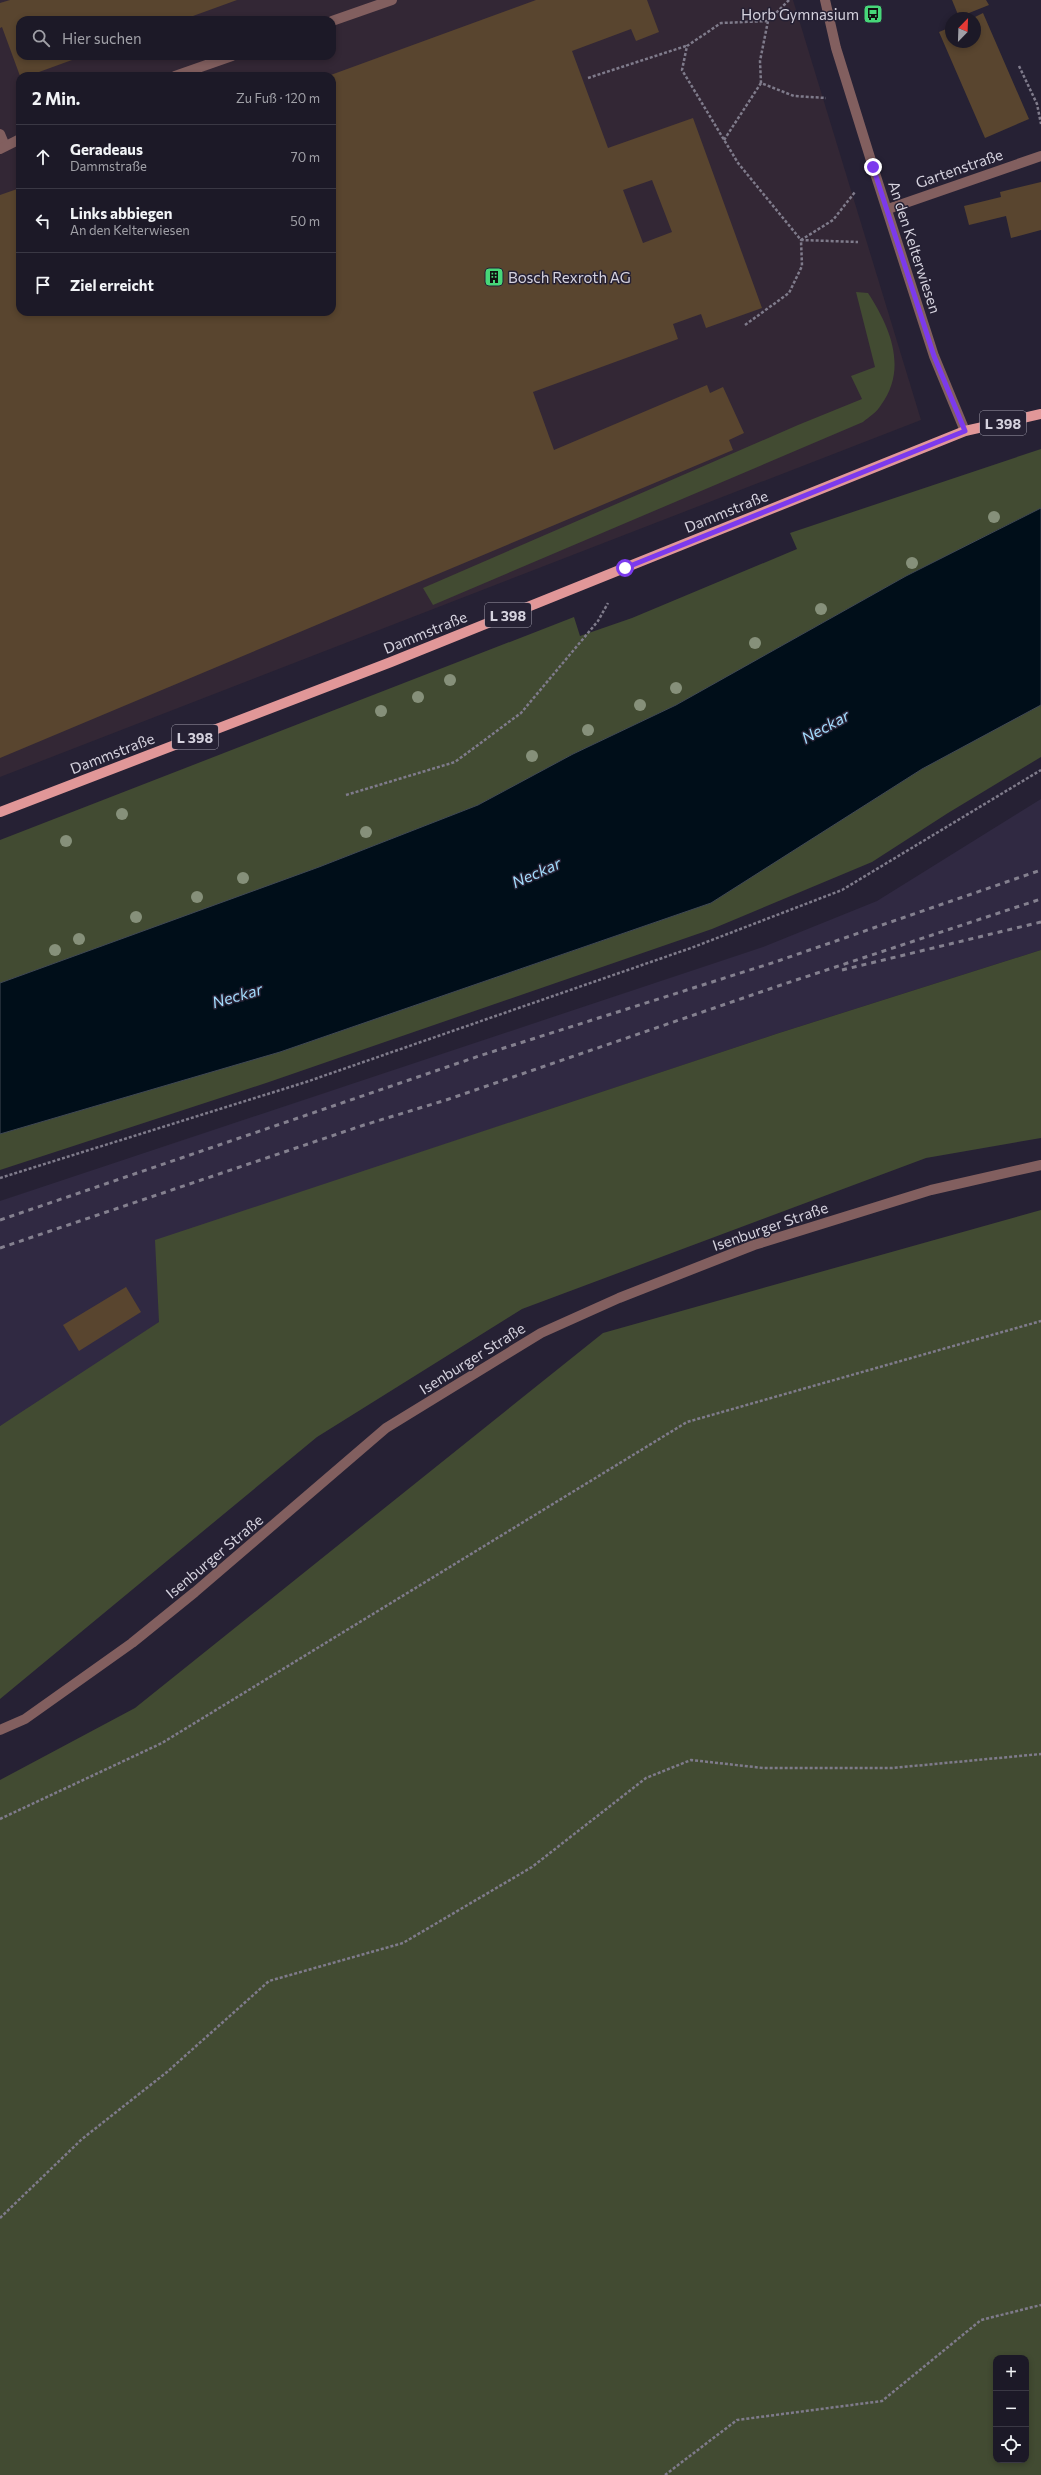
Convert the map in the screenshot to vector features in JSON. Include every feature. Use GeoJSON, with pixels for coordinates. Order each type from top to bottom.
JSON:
{"type":"FeatureCollection","features":[{"type":"Feature","properties":{"kind":"main road","name":"Dammstraße"},"geometry":{"type":"LineString","coordinates":[[0,812],[391,662],[965,431],[1041,414]]}},
{"type":"Feature","properties":{"kind":"street"},"geometry":{"type":"LineString","coordinates":[[336,20],[392,0]]}},
{"type":"Feature","properties":{"kind":"street","name":"An den Kelterwiesen"},"geometry":{"type":"LineString","coordinates":[[825,0],[836,48],[851,99],[888,209],[934,356],[965,431]]}},
{"type":"Feature","properties":{"kind":"street"},"geometry":{"type":"LineString","coordinates":[[186,72],[221,60]]}},
{"type":"Feature","properties":{"kind":"street"},"geometry":{"type":"LineString","coordinates":[[0,134],[2,147],[16,141]]}},
{"type":"Feature","properties":{"kind":"street","name":"Gartenstraße"},"geometry":{"type":"LineString","coordinates":[[888,209],[1041,156]]}},
{"type":"Feature","properties":{"kind":"street","name":"Isenburger Straße"},"geometry":{"type":"LineString","coordinates":[[0,1730],[25,1718],[132,1644],[386,1428],[541,1333],[619,1298],[754,1245],[931,1190],[1041,1165]]}},
{"type":"Feature","properties":{"kind":"path"},"geometry":{"type":"LineString","coordinates":[[724,140],[761,83],[760,62],[768,21],[789,0]]}},
{"type":"Feature","properties":{"kind":"path"},"geometry":{"type":"LineString","coordinates":[[588,78],[687,46],[721,23],[768,21]]}},
{"type":"Feature","properties":{"kind":"path"},"geometry":{"type":"LineString","coordinates":[[687,46],[682,70],[738,163],[801,240],[802,266],[789,293],[745,325]]}},
{"type":"Feature","properties":{"kind":"path"},"geometry":{"type":"LineString","coordinates":[[1019,66],[1037,104],[1041,124]]}},
{"type":"Feature","properties":{"kind":"path"},"geometry":{"type":"LineString","coordinates":[[761,83],[794,96],[851,99]]}},
{"type":"Feature","properties":{"kind":"path"},"geometry":{"type":"LineString","coordinates":[[801,240],[833,220],[873,167]]}},
{"type":"Feature","properties":{"kind":"path"},"geometry":{"type":"LineString","coordinates":[[801,240],[858,242]]}},
{"type":"Feature","properties":{"kind":"path"},"geometry":{"type":"LineString","coordinates":[[346,795],[455,762],[522,714],[598,621],[625,568]]}},
{"type":"Feature","properties":{"kind":"path"},"geometry":{"type":"LineString","coordinates":[[0,1178],[306,1082],[691,948],[842,890],[1041,770]]}},
{"type":"Feature","properties":{"kind":"path"},"geometry":{"type":"LineString","coordinates":[[0,1819],[162,1743],[687,1422],[1041,1321]]}},
{"type":"Feature","properties":{"kind":"path"},"geometry":{"type":"LineString","coordinates":[[0,2218],[82,2139],[167,2072],[269,1981],[403,1943],[532,1867],[646,1778],[691,1760],[763,1768],[892,1768],[1041,1754]]}},
{"type":"Feature","properties":{"kind":"path"},"geometry":{"type":"LineString","coordinates":[[665,2475],[737,2420],[882,2401],[981,2320],[1041,2305]]}},
{"type":"Feature","properties":{"kind":"shaded area"},"geometry":{"type":"Polygon","coordinates":[[[0,0],[793,0],[921,420],[0,777],[0,0]]]}},
{"type":"Feature","properties":{"kind":"shaded area"},"geometry":{"type":"Polygon","coordinates":[[[1041,799],[1041,950],[776,1034],[404,1158],[38,1404],[0,1426],[0,1201],[763,947],[877,901],[1041,799]]]}},
{"type":"Feature","properties":{"kind":"green space"},"geometry":{"type":"Polygon","coordinates":[[[856,292],[868,293],[876,306],[889,334],[895,362],[889,391],[877,410],[863,422],[433,605],[423,588],[798,425],[862,399],[851,376],[875,367],[856,292]]]}},
{"type":"Feature","properties":{"kind":"green space"},"geometry":{"type":"Polygon","coordinates":[[[1041,449],[1041,508],[906,576],[676,705],[573,754],[478,805],[319,867],[0,983],[0,840],[574,617],[580,636],[632,618],[797,549],[790,533],[1041,449]]]}},
{"type":"Feature","properties":{"kind":"green space"},"geometry":{"type":"Polygon","coordinates":[[[1041,705],[1041,757],[948,813],[872,862],[712,929],[269,1082],[0,1170],[0,1134],[280,1052],[711,903],[922,769],[1041,705]]]}},
{"type":"Feature","properties":{"kind":"green space"},"geometry":{"type":"Polygon","coordinates":[[[1041,950],[1041,1138],[926,1158],[522,1309],[317,1437],[0,1699],[0,1426],[159,1322],[155,1240],[776,1034],[1041,950]]]}},
{"type":"Feature","properties":{"kind":"green space"},"geometry":{"type":"Polygon","coordinates":[[[1041,1210],[1041,2475],[0,2475],[0,1780],[135,1708],[603,1333],[1041,1210]]]}},
{"type":"Feature","properties":{"kind":"water","name":"Neckar"},"geometry":{"type":"Polygon","coordinates":[[[1041,508],[1041,705],[922,769],[711,903],[280,1052],[0,1134],[0,983],[319,867],[478,805],[573,754],[676,705],[906,576],[1041,508]]]}},
{"type":"Feature","properties":{"kind":"building"},"geometry":{"type":"Polygon","coordinates":[[[10,0],[237,0],[193,16],[16,16],[16,60],[72,60],[39,72],[19,72],[2,27],[0,28],[0,3],[10,0]]]}},
{"type":"Feature","properties":{"kind":"building","name":"Bosch Rexroth AG"},"geometry":{"type":"Polygon","coordinates":[[[536,0],[647,0],[659,32],[636,41],[631,29],[572,51],[608,148],[693,118],[762,308],[706,328],[701,314],[673,324],[678,339],[533,392],[554,450],[707,385],[710,393],[723,387],[744,433],[729,440],[733,450],[0,758],[0,195],[16,189],[16,316],[336,316],[336,73],[536,0]],[[652,180],[623,190],[643,243],[672,232],[652,180]]]}},
{"type":"Feature","properties":{"kind":"building"},"geometry":{"type":"Polygon","coordinates":[[[952,0],[986,0],[989,5],[972,12],[957,12],[952,0]]]}},
{"type":"Feature","properties":{"kind":"building"},"geometry":{"type":"Polygon","coordinates":[[[983,13],[1029,119],[985,138],[946,48],[981,48],[981,14],[983,13]]]}},
{"type":"Feature","properties":{"kind":"building"},"geometry":{"type":"Polygon","coordinates":[[[945,30],[945,46],[939,32],[945,30]]]}},
{"type":"Feature","properties":{"kind":"building"},"geometry":{"type":"Polygon","coordinates":[[[1041,182],[1041,230],[1011,238],[1006,216],[969,225],[964,206],[1001,197],[1000,192],[1041,182]]]}},
{"type":"Feature","properties":{"kind":"building"},"geometry":{"type":"Polygon","coordinates":[[[126,1287],[141,1312],[79,1351],[63,1325],[126,1287]]]}},
{"type":"Feature","properties":{"kind":"railway"},"geometry":{"type":"LineString","coordinates":[[0,1220],[482,1055],[775,962],[1041,870]]}},
{"type":"Feature","properties":{"kind":"railway"},"geometry":{"type":"LineString","coordinates":[[0,1248],[364,1125],[446,1100],[784,984],[1041,899]]}},
{"type":"Feature","properties":{"kind":"railway"},"geometry":{"type":"LineString","coordinates":[[842,970],[1041,922]]}},
{"type":"Feature","properties":{"kind":"place","name":"Horb Gymnasium"},"geometry":{"type":"Point","coordinates":[873,14]}},
{"type":"Feature","properties":{"kind":"place","name":"Bosch Rexroth AG"},"geometry":{"type":"Point","coordinates":[494,277]}},
{"type":"Feature","properties":{"kind":"route"},"geometry":{"type":"LineString","coordinates":[[625,568],[965,431],[934,356],[888,209],[873,167]]}}]}
